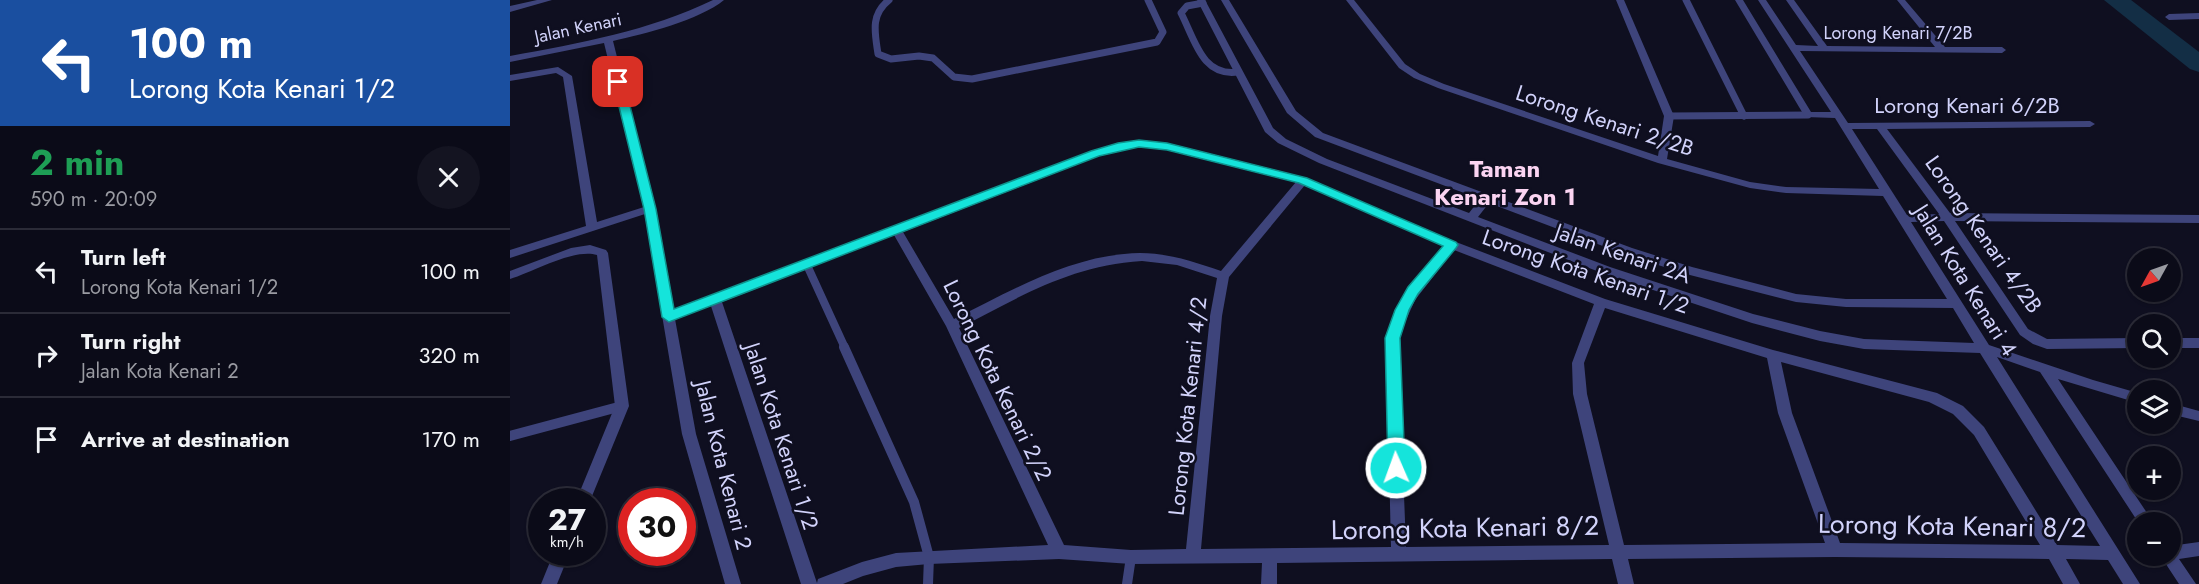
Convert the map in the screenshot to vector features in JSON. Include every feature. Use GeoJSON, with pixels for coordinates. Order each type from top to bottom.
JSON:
{"type":"FeatureCollection","features":[{"type":"Feature","properties":{"kind":"street"},"geometry":{"type":"LineString","coordinates":[[510,9],[548,0]]}},
{"type":"Feature","properties":{"kind":"street"},"geometry":{"type":"LineString","coordinates":[[696,0],[704,9]]}},
{"type":"Feature","properties":{"kind":"street","name":"Jalan Kenari"},"geometry":{"type":"LineString","coordinates":[[510,59],[608,40],[667,24],[720,0]]}},
{"type":"Feature","properties":{"kind":"street","name":"Jalan Kenari 2A"},"geometry":{"type":"LineString","coordinates":[[1224,0],[1292,112],[1309,129],[1319,135],[1628,251],[1690,271],[1796,298],[1846,303],[1956,304]]}},
{"type":"Feature","properties":{"kind":"street","name":"Lorong Kenari 2/2B"},"geometry":{"type":"LineString","coordinates":[[1350,0],[1395,59],[1417,76],[1662,161],[1750,185],[1786,190],[1886,193]]}},
{"type":"Feature","properties":{"kind":"street"},"geometry":{"type":"LineString","coordinates":[[1620,0],[1669,116],[1662,161]]}},
{"type":"Feature","properties":{"kind":"street"},"geometry":{"type":"LineString","coordinates":[[1739,0],[1808,115]]}},
{"type":"Feature","properties":{"kind":"street","name":"Jalan Kota Kenari 4"},"geometry":{"type":"LineString","coordinates":[[1762,0],[1841,120],[2132,584]]}},
{"type":"Feature","properties":{"kind":"street"},"geometry":{"type":"LineString","coordinates":[[1790,0],[1825,49]]}},
{"type":"Feature","properties":{"kind":"street"},"geometry":{"type":"LineString","coordinates":[[1901,0],[1943,50]]}},
{"type":"Feature","properties":{"kind":"street","name":"Jalan Kenari 2A"},"geometry":{"type":"LineString","coordinates":[[1202,1],[1269,130],[1282,141],[1323,161],[1606,270],[1752,318],[1820,336],[1864,344],[1984,348],[2127,395]]}},
{"type":"Feature","properties":{"kind":"street"},"geometry":{"type":"LineString","coordinates":[[2169,17],[2199,16]]}},
{"type":"Feature","properties":{"kind":"street","name":"Jalan Kota Kenari 2"},"geometry":{"type":"LineString","coordinates":[[608,40],[650,209],[689,434],[733,584]]}},
{"type":"Feature","properties":{"kind":"street","name":"Lorong Kenari 7/2B"},"geometry":{"type":"LineString","coordinates":[[1795,48],[2002,50]]}},
{"type":"Feature","properties":{"kind":"street"},"geometry":{"type":"LineString","coordinates":[[510,78],[558,70],[567,76],[592,227]]}},
{"type":"Feature","properties":{"kind":"street","name":"Lorong Kenari 6/2B"},"geometry":{"type":"LineString","coordinates":[[1808,115],[1880,126],[2090,124]]}},
{"type":"Feature","properties":{"kind":"street","name":"Lorong Kenari 4/2B"},"geometry":{"type":"LineString","coordinates":[[1880,126],[1947,217],[2019,326],[2031,337],[2047,344],[2127,343]]}},
{"type":"Feature","properties":{"kind":"street","name":"Lorong Kota Kenari 1/2"},"geometry":{"type":"LineString","coordinates":[[669,317],[1118,146],[1139,143],[1167,146],[1303,180],[1452,245],[1601,302],[1773,355],[1932,397],[1967,415],[2072,584]]}},
{"type":"Feature","properties":{"kind":"street","name":"Lorong Kota Kenari 4/2"},"geometry":{"type":"LineString","coordinates":[[1193,556],[1216,316],[1223,276],[1303,180]]}},
{"type":"Feature","properties":{"kind":"street"},"geometry":{"type":"LineString","coordinates":[[1471,218],[1488,197]]}},
{"type":"Feature","properties":{"kind":"street"},"geometry":{"type":"LineString","coordinates":[[510,254],[650,209]]}},
{"type":"Feature","properties":{"kind":"street"},"geometry":{"type":"LineString","coordinates":[[1903,219],[1947,217],[2199,219]]}},
{"type":"Feature","properties":{"kind":"street","name":"Lorong Kota Kenari 2/2"},"geometry":{"type":"LineString","coordinates":[[896,229],[952,326],[1059,552]]}},
{"type":"Feature","properties":{"kind":"street"},"geometry":{"type":"LineString","coordinates":[[1399,555],[1392,338],[1402,310],[1413,291],[1452,245]]}},
{"type":"Feature","properties":{"kind":"street"},"geometry":{"type":"LineString","coordinates":[[510,275],[575,251],[591,249],[602,253],[622,406],[588,488]]}},
{"type":"Feature","properties":{"kind":"street"},"geometry":{"type":"LineString","coordinates":[[952,326],[1056,276],[1103,260],[1170,259],[1223,276]]}},
{"type":"Feature","properties":{"kind":"street","name":"Jalan Kota Kenari 1/2"},"geometry":{"type":"LineString","coordinates":[[715,300],[809,584]]}},
{"type":"Feature","properties":{"kind":"street"},"geometry":{"type":"LineString","coordinates":[[1601,302],[1578,363],[1580,394],[1626,584]]}},
{"type":"Feature","properties":{"kind":"street"},"geometry":{"type":"LineString","coordinates":[[2181,343],[2199,343]]}},
{"type":"Feature","properties":{"kind":"street"},"geometry":{"type":"LineString","coordinates":[[1773,355],[1785,413],[1835,550]]}},
{"type":"Feature","properties":{"kind":"street"},"geometry":{"type":"LineString","coordinates":[[2045,369],[2139,512]]}},
{"type":"Feature","properties":{"kind":"street"},"geometry":{"type":"LineString","coordinates":[[2181,411],[2199,416]]}},
{"type":"Feature","properties":{"kind":"street"},"geometry":{"type":"LineString","coordinates":[[2181,552],[2199,549]]}},
{"type":"Feature","properties":{"kind":"street","name":"Lorong Kota Kenari 8/2"},"geometry":{"type":"LineString","coordinates":[[824,584],[862,569],[896,560],[1059,552],[1131,557],[1835,550],[2111,553]]}},
{"type":"Feature","properties":{"kind":"street"},"geometry":{"type":"LineString","coordinates":[[1269,584],[1270,556]]}},
{"type":"Feature","properties":{"kind":"street"},"geometry":{"type":"LineString","coordinates":[[549,584],[556,566]]}},
{"type":"Feature","properties":{"kind":"street"},"geometry":{"type":"LineString","coordinates":[[2177,566],[2188,584]]}},
{"type":"Feature","properties":{"kind":"lane"},"geometry":{"type":"LineString","coordinates":[[889,0],[877,9],[875,16],[878,54],[883,58],[899,59],[928,57],[942,64],[954,77],[972,80],[1157,42],[1163,32],[1148,0]]}},
{"type":"Feature","properties":{"kind":"lane"},"geometry":{"type":"LineString","coordinates":[[1686,0],[1744,116]]}},
{"type":"Feature","properties":{"kind":"lane"},"geometry":{"type":"LineString","coordinates":[[1202,1],[1186,6],[1180,13],[1208,66],[1225,74],[1238,72]]}},
{"type":"Feature","properties":{"kind":"lane"},"geometry":{"type":"LineString","coordinates":[[1669,116],[1808,115]]}},
{"type":"Feature","properties":{"kind":"lane"},"geometry":{"type":"LineString","coordinates":[[806,263],[914,502],[929,557],[928,584]]}},
{"type":"Feature","properties":{"kind":"lane"},"geometry":{"type":"LineString","coordinates":[[510,436],[622,406]]}},
{"type":"Feature","properties":{"kind":"lane"},"geometry":{"type":"LineString","coordinates":[[1127,584],[1131,557]]}},
{"type":"Feature","properties":{"kind":"waterway"},"geometry":{"type":"LineString","coordinates":[[2116,0],[2199,64]]}},
{"type":"Feature","properties":{"kind":"district","name":"Taman Kenari Zon 1"},"geometry":{"type":"Point","coordinates":[1505,183]}},
{"type":"Feature","properties":{"kind":"route"},"geometry":{"type":"LineString","coordinates":[[618,82],[650,209],[669,317],[1095,154],[1118,146],[1139,143],[1167,146],[1303,180],[1452,245],[1413,291],[1402,310],[1392,338],[1396,468]]}}]}
